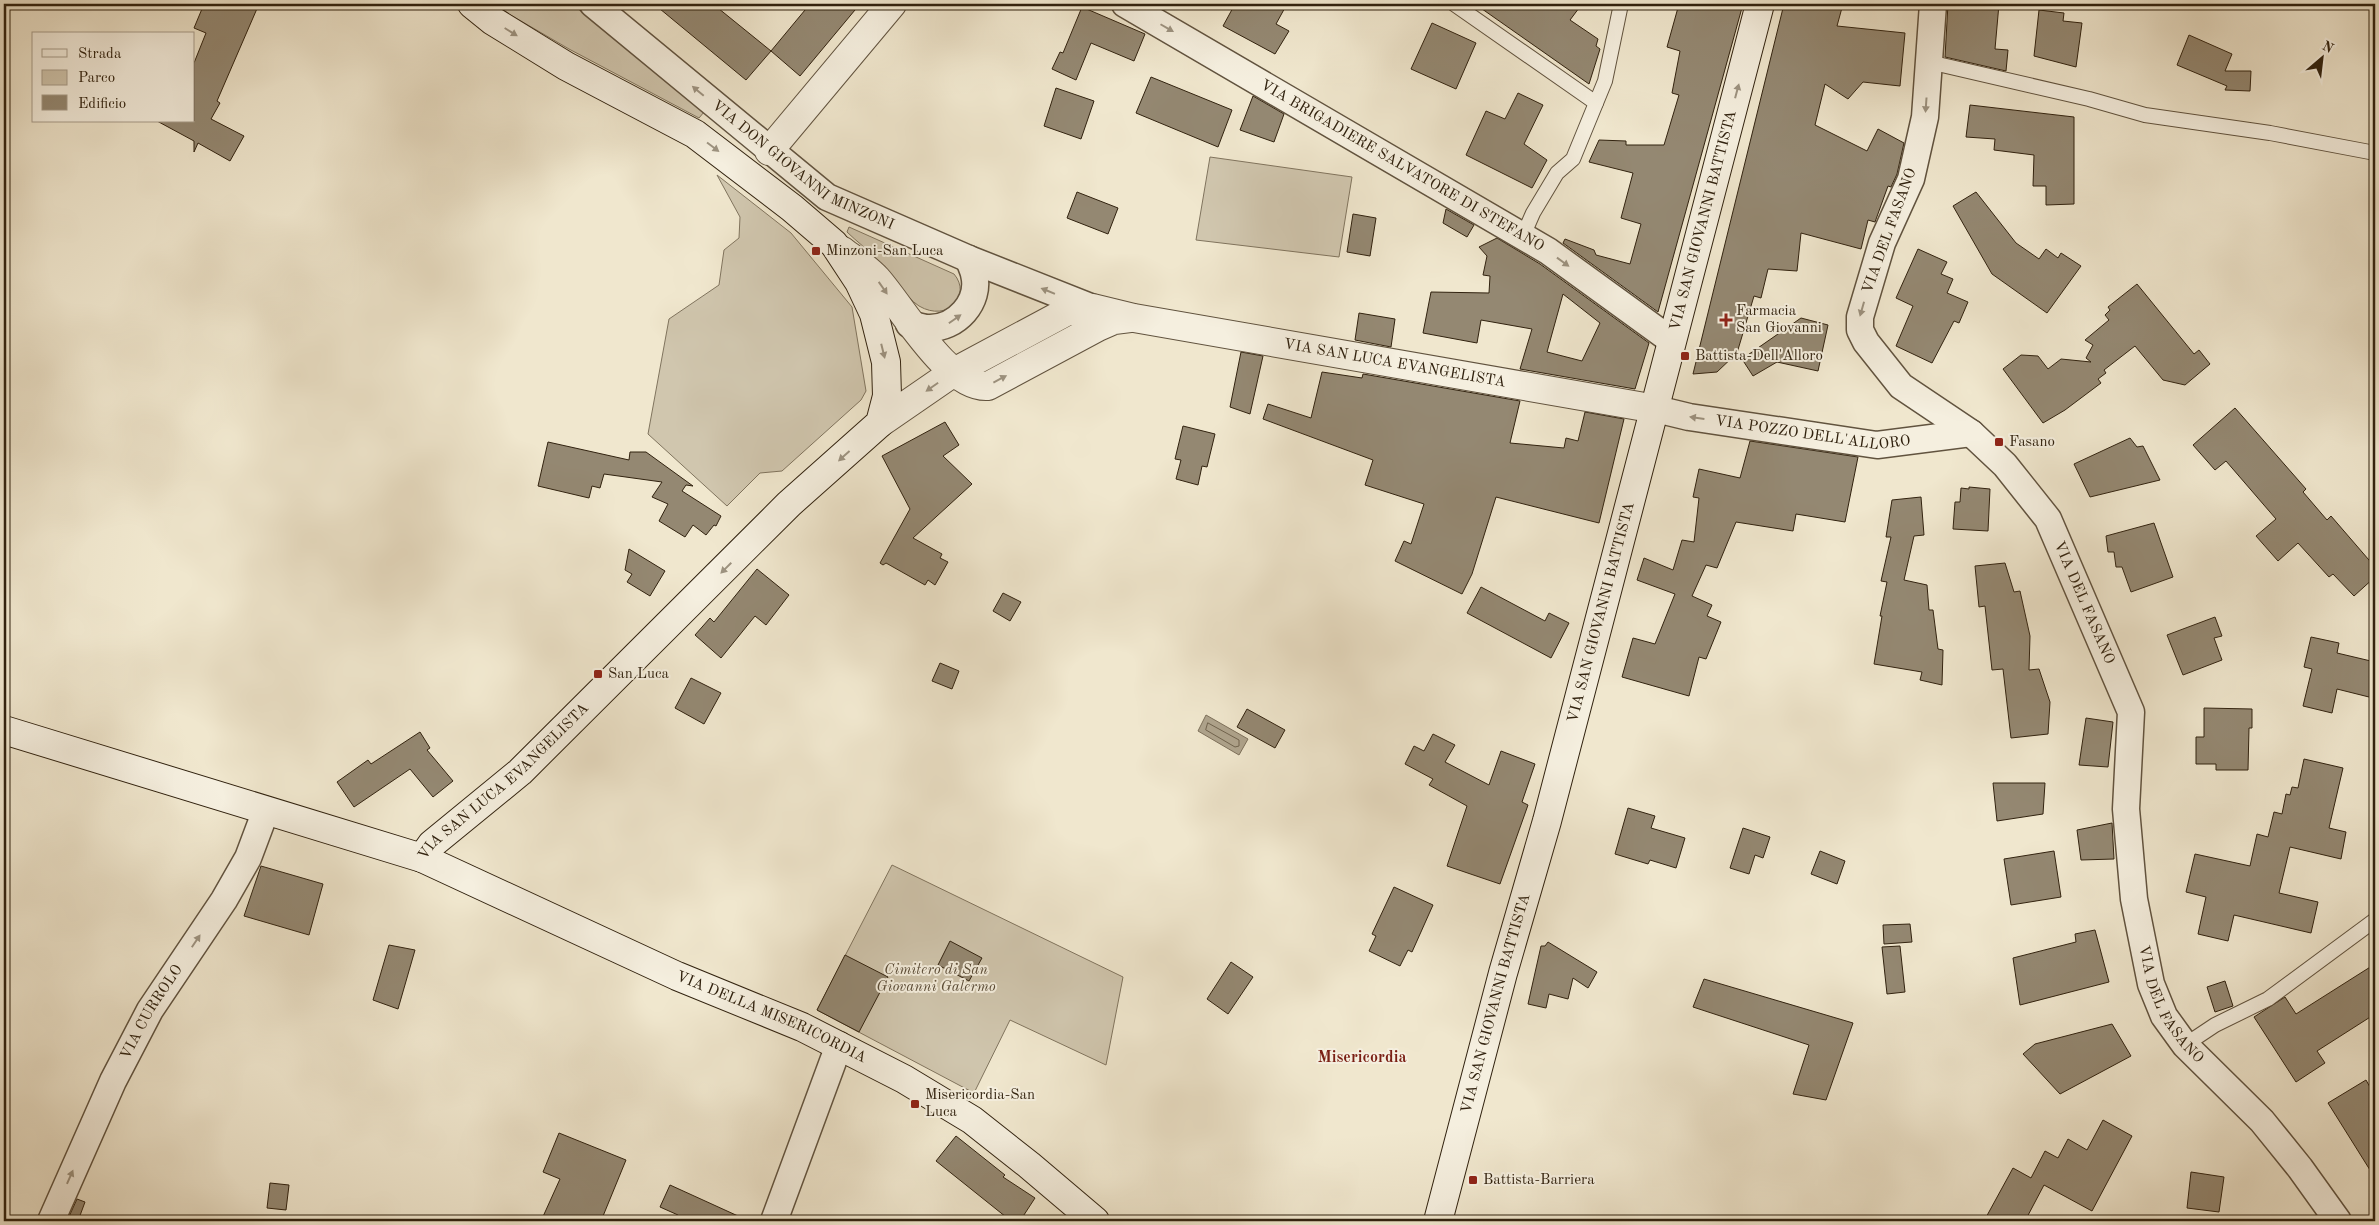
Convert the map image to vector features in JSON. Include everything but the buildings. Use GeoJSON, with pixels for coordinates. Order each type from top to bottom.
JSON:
{"type":"FeatureCollection","features":[{"type":"Feature","properties":{"kind":"main road"},"geometry":{"type":"LineString","coordinates":[[472,4],[493,21],[566,66],[695,134],[792,208],[877,279],[909,324],[965,382],[978,387],[988,386],[1098,327],[1114,320],[1134,318]]}},
{"type":"Feature","properties":{"kind":"main road"},"geometry":{"type":"LineString","coordinates":[[769,151],[892,4]]}},
{"type":"Feature","properties":{"kind":"main road","name":"VIA SAN GIOVANNI BATTISTA"},"geometry":{"type":"LineString","coordinates":[[1438,1221],[1503,973],[1547,821],[1656,409],[1760,4]]}},
{"type":"Feature","properties":{"kind":"main road"},"geometry":{"type":"LineString","coordinates":[[834,244],[859,282],[876,324],[886,362],[887,396],[880,423]]}},
{"type":"Feature","properties":{"kind":"main road","name":"VIA SAN LUCA EVANGELISTA"},"geometry":{"type":"LineString","coordinates":[[4,730],[422,858],[432,844],[520,772],[789,504],[880,423],[954,372],[1066,312],[1093,308],[1134,318],[1656,409]]}},
{"type":"Feature","properties":{"kind":"main road","name":"VIA DELLA MISERICORDIA"},"geometry":{"type":"LineString","coordinates":[[422,858],[677,976],[802,1027],[904,1079],[972,1120],[1030,1165],[1095,1221]]}},
{"type":"Feature","properties":{"kind":"street","name":"VIA DON GIOVANNI MINZONI"},"geometry":{"type":"LineString","coordinates":[[593,4],[827,198],[969,260],[1093,308]]}},
{"type":"Feature","properties":{"kind":"street","name":"VIA BRIGADIERE SALVATORE DI STEFANO"},"geometry":{"type":"LineString","coordinates":[[1125,4],[1548,251],[1672,341]]}},
{"type":"Feature","properties":{"kind":"street","name":"VIA DEL FASANO"},"geometry":{"type":"LineString","coordinates":[[1933,4],[1925,117],[1911,179],[1882,243],[1860,317],[1860,330],[1866,342],[1901,386],[1971,433],[2006,465],[2048,519],[2131,712],[2126,809],[2134,899],[2151,984],[2164,1016],[2185,1045],[2262,1122],[2300,1168],[2338,1221]]}},
{"type":"Feature","properties":{"kind":"street"},"geometry":{"type":"LineString","coordinates":[[909,324],[928,328],[944,326],[958,319],[969,306],[975,291],[975,275],[969,260]]}},
{"type":"Feature","properties":{"kind":"street","name":"VIA POZZO DELL'ALLORO"},"geometry":{"type":"LineString","coordinates":[[1656,409],[1688,417],[1877,445],[1971,433]]}},
{"type":"Feature","properties":{"kind":"street","name":"VIA CURROLO"},"geometry":{"type":"LineString","coordinates":[[51,1221],[113,1081],[146,1018],[224,900],[248,858],[266,810]]}},
{"type":"Feature","properties":{"kind":"street"},"geometry":{"type":"LineString","coordinates":[[774,1221],[839,1046]]}},
{"type":"Feature","properties":{"kind":"lane"},"geometry":{"type":"LineString","coordinates":[[1454,4],[1596,103]]}},
{"type":"Feature","properties":{"kind":"lane"},"geometry":{"type":"LineString","coordinates":[[1523,236],[1533,213],[1557,173],[1573,159],[1605,81],[1622,4]]}},
{"type":"Feature","properties":{"kind":"lane"},"geometry":{"type":"LineString","coordinates":[[1929,62],[2089,99],[2145,115],[2270,132],[2375,153]]}},
{"type":"Feature","properties":{"kind":"lane"},"geometry":{"type":"LineString","coordinates":[[2185,1045],[2215,1025],[2268,999],[2375,920]]}},
{"type":"Feature","properties":{"kind":"green space"},"geometry":{"type":"Polygon","coordinates":[[[496,4],[572,4],[704,112],[699,118],[569,49],[509,14],[496,4]]]}},
{"type":"Feature","properties":{"kind":"green space"},"geometry":{"type":"Polygon","coordinates":[[[1210,157],[1352,177],[1339,257],[1196,240],[1210,157]]]}},
{"type":"Feature","properties":{"kind":"green space"},"geometry":{"type":"Polygon","coordinates":[[[717,175],[791,233],[852,307],[866,391],[861,400],[782,471],[760,473],[727,506],[648,434],[669,319],[719,285],[724,250],[739,238],[740,217],[717,175]]]}},
{"type":"Feature","properties":{"kind":"green space"},"geometry":{"type":"Polygon","coordinates":[[[849,227],[954,274],[959,282],[960,290],[954,304],[948,309],[939,311],[919,306],[908,297],[874,257],[847,232],[849,227]]]}},
{"type":"Feature","properties":{"kind":"green space","name":"Cimitero di San Giovanni Galermo"},"geometry":{"type":"Polygon","coordinates":[[[892,865],[1123,977],[1106,1065],[1010,1020],[974,1093],[817,1010],[892,865]]]}},
{"type":"Feature","properties":{"kind":"water"},"geometry":{"type":"Polygon","coordinates":[[[1206,715],[1248,739],[1239,755],[1198,731],[1206,715]]]}},
{"type":"Feature","properties":{"kind":"place","name":"Minzoni-San Luca"},"geometry":{"type":"Point","coordinates":[816,251]}},
{"type":"Feature","properties":{"kind":"place","name":"Farmacia San Giovanni"},"geometry":{"type":"Point","coordinates":[1726,320]}},
{"type":"Feature","properties":{"kind":"place","name":"Battista-Dell'Alloro"},"geometry":{"type":"Point","coordinates":[1685,356]}},
{"type":"Feature","properties":{"kind":"place","name":"Fasano"},"geometry":{"type":"Point","coordinates":[1999,442]}},
{"type":"Feature","properties":{"kind":"place","name":"San Luca"},"geometry":{"type":"Point","coordinates":[598,674]}},
{"type":"Feature","properties":{"kind":"place","name":"Misericordia-San Luca"},"geometry":{"type":"Point","coordinates":[915,1104]}},
{"type":"Feature","properties":{"kind":"place","name":"Battista-Barriera"},"geometry":{"type":"Point","coordinates":[1473,1180]}},
{"type":"Feature","properties":{"kind":"district","name":"Misericordia"},"geometry":{"type":"Point","coordinates":[1362,1058]}}]}
